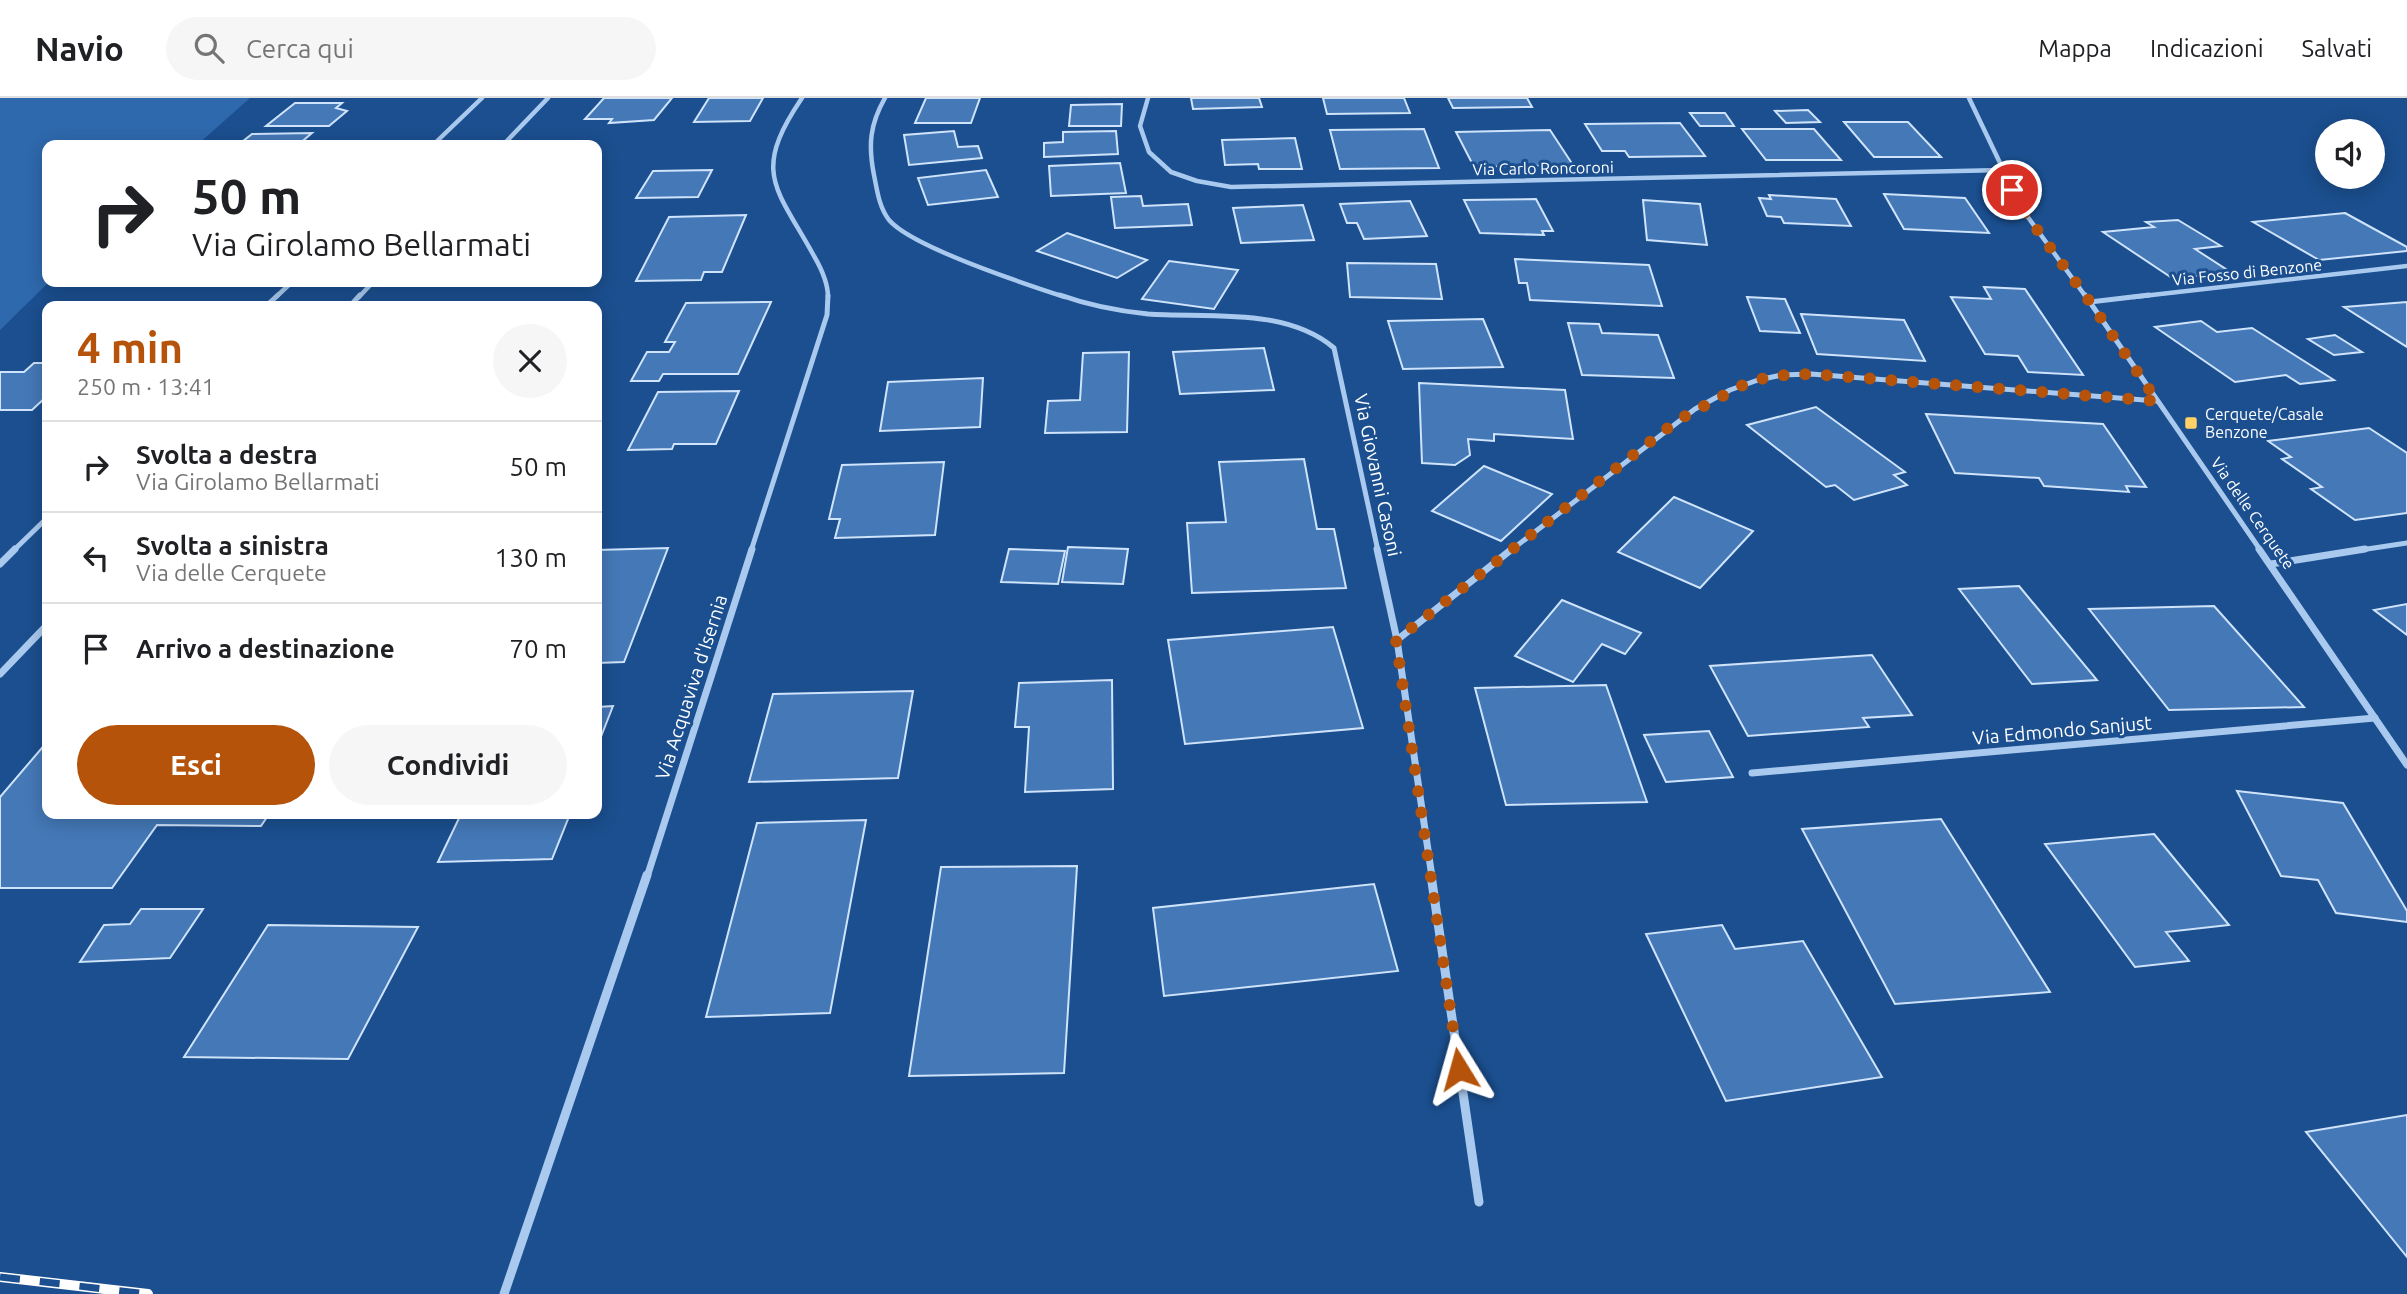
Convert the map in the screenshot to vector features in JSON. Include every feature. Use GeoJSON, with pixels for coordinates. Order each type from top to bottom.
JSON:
{"type":"FeatureCollection","features":[{"type":"Feature","properties":{"kind":"street"},"geometry":{"type":"LineString","coordinates":[[438,140],[482,98]]}},
{"type":"Feature","properties":{"kind":"street"},"geometry":{"type":"LineString","coordinates":[[508,140],[548,98]]}},
{"type":"Feature","properties":{"kind":"street","name":"Via Acquaviva d'Isernia"},"geometry":{"type":"LineString","coordinates":[[504,1294],[637,908],[827,315],[830,290],[827,280],[815,253],[785,212],[775,184],[776,143],[802,98]]}},
{"type":"Feature","properties":{"kind":"street","name":"Via Giovanni Casoni"},"geometry":{"type":"LineString","coordinates":[[885,98],[869,131],[870,154],[882,208],[891,222],[906,233],[978,265],[1073,300],[1140,313],[1287,323],[1312,331],[1330,342],[1337,355],[1396,640],[1479,1202]]}},
{"type":"Feature","properties":{"kind":"street","name":"Via Carlo Roncoroni"},"geometry":{"type":"LineString","coordinates":[[1148,98],[1140,125],[1149,152],[1171,172],[1197,181],[1231,187],[2003,170]]}},
{"type":"Feature","properties":{"kind":"street","name":"Via delle Cerquete"},"geometry":{"type":"LineString","coordinates":[[1969,98],[2022,209],[2090,302],[2407,765]]}},
{"type":"Feature","properties":{"kind":"street","name":"Via Fosso di Benzone"},"geometry":{"type":"LineString","coordinates":[[2090,302],[2407,267]]}},
{"type":"Feature","properties":{"kind":"street"},"geometry":{"type":"LineString","coordinates":[[271,301],[287,287]]}},
{"type":"Feature","properties":{"kind":"street"},"geometry":{"type":"LineString","coordinates":[[355,301],[368,287]]}},
{"type":"Feature","properties":{"kind":"street"},"geometry":{"type":"LineString","coordinates":[[1396,640],[1678,420],[1745,384],[1771,376],[1811,374],[2157,401]]}},
{"type":"Feature","properties":{"kind":"street"},"geometry":{"type":"LineString","coordinates":[[0,564],[42,523]]}},
{"type":"Feature","properties":{"kind":"street"},"geometry":{"type":"LineString","coordinates":[[2271,564],[2407,543]]}},
{"type":"Feature","properties":{"kind":"street"},"geometry":{"type":"LineString","coordinates":[[0,674],[42,630]]}},
{"type":"Feature","properties":{"kind":"street","name":"Via Edmondo Sanjust"},"geometry":{"type":"LineString","coordinates":[[1752,773],[2375,718]]}},
{"type":"Feature","properties":{"kind":"shaded area"},"geometry":{"type":"Polygon","coordinates":[[[0,98],[250,98],[203,140],[42,140],[44,287],[0,330],[0,98]]]}},
{"type":"Feature","properties":{"kind":"building"},"geometry":{"type":"Polygon","coordinates":[[[604,98],[672,98],[654,120],[609,123],[612,119],[585,119],[604,98]]]}},
{"type":"Feature","properties":{"kind":"building"},"geometry":{"type":"Polygon","coordinates":[[[709,98],[763,98],[750,121],[694,122],[709,98]]]}},
{"type":"Feature","properties":{"kind":"building"},"geometry":{"type":"Polygon","coordinates":[[[926,98],[980,98],[971,123],[915,123],[926,98]]]}},
{"type":"Feature","properties":{"kind":"building"},"geometry":{"type":"Polygon","coordinates":[[[1191,98],[1259,98],[1262,107],[1193,109],[1191,98]]]}},
{"type":"Feature","properties":{"kind":"building"},"geometry":{"type":"Polygon","coordinates":[[[1323,98],[1404,98],[1410,113],[1327,114],[1323,98]]]}},
{"type":"Feature","properties":{"kind":"building"},"geometry":{"type":"Polygon","coordinates":[[[1448,98],[1527,98],[1532,107],[1453,108],[1448,98]]]}},
{"type":"Feature","properties":{"kind":"building"},"geometry":{"type":"Polygon","coordinates":[[[295,103],[342,103],[336,108],[347,111],[329,126],[266,126],[295,103]]]}},
{"type":"Feature","properties":{"kind":"building"},"geometry":{"type":"Polygon","coordinates":[[[1122,104],[1121,126],[1069,126],[1071,105],[1122,104]]]}},
{"type":"Feature","properties":{"kind":"building"},"geometry":{"type":"Polygon","coordinates":[[[1808,110],[1820,122],[1786,123],[1775,111],[1808,110]]]}},
{"type":"Feature","properties":{"kind":"building"},"geometry":{"type":"Polygon","coordinates":[[[1690,113],[1725,113],[1734,126],[1700,126],[1690,113]]]}},
{"type":"Feature","properties":{"kind":"building"},"geometry":{"type":"Polygon","coordinates":[[[1844,122],[1908,122],[1941,157],[1874,157],[1844,122]]]}},
{"type":"Feature","properties":{"kind":"building"},"geometry":{"type":"Polygon","coordinates":[[[1680,123],[1705,156],[1629,157],[1625,151],[1602,151],[1585,124],[1680,123]]]}},
{"type":"Feature","properties":{"kind":"building"},"geometry":{"type":"Polygon","coordinates":[[[1424,129],[1439,168],[1340,169],[1330,130],[1424,129]]]}},
{"type":"Feature","properties":{"kind":"building"},"geometry":{"type":"Polygon","coordinates":[[[1742,129],[1814,129],[1841,160],[1766,160],[1742,129]]]}},
{"type":"Feature","properties":{"kind":"building"},"geometry":{"type":"Polygon","coordinates":[[[1550,130],[1573,165],[1474,167],[1456,132],[1550,130]]]}},
{"type":"Feature","properties":{"kind":"building"},"geometry":{"type":"Polygon","coordinates":[[[954,131],[958,147],[978,146],[982,158],[909,165],[904,135],[954,131]]]}},
{"type":"Feature","properties":{"kind":"building"},"geometry":{"type":"Polygon","coordinates":[[[1116,131],[1118,154],[1044,157],[1044,143],[1063,142],[1063,132],[1116,131]]]}},
{"type":"Feature","properties":{"kind":"building"},"geometry":{"type":"Polygon","coordinates":[[[312,133],[304,140],[244,140],[252,134],[312,133]]]}},
{"type":"Feature","properties":{"kind":"building"},"geometry":{"type":"Polygon","coordinates":[[[1295,138],[1302,169],[1259,169],[1258,164],[1225,165],[1222,140],[1295,138]]]}},
{"type":"Feature","properties":{"kind":"building"},"geometry":{"type":"Polygon","coordinates":[[[1120,163],[1126,193],[1051,196],[1049,166],[1120,163]]]}},
{"type":"Feature","properties":{"kind":"building"},"geometry":{"type":"Polygon","coordinates":[[[712,170],[698,197],[636,198],[653,171],[712,170]]]}},
{"type":"Feature","properties":{"kind":"building"},"geometry":{"type":"Polygon","coordinates":[[[986,170],[998,197],[928,205],[918,178],[986,170]]]}},
{"type":"Feature","properties":{"kind":"building"},"geometry":{"type":"Polygon","coordinates":[[[1884,194],[1965,198],[1989,233],[1904,229],[1884,194]]]}},
{"type":"Feature","properties":{"kind":"building"},"geometry":{"type":"Polygon","coordinates":[[[1769,195],[1836,199],[1851,226],[1784,223],[1781,217],[1767,216],[1759,198],[1771,199],[1769,195]]]}},
{"type":"Feature","properties":{"kind":"building"},"geometry":{"type":"Polygon","coordinates":[[[1141,196],[1143,206],[1188,204],[1192,225],[1115,228],[1111,197],[1141,196]]]}},
{"type":"Feature","properties":{"kind":"building"},"geometry":{"type":"Polygon","coordinates":[[[1536,199],[1553,231],[1542,231],[1544,235],[1480,233],[1464,200],[1536,199]]]}},
{"type":"Feature","properties":{"kind":"building"},"geometry":{"type":"Polygon","coordinates":[[[1643,200],[1700,204],[1707,245],[1647,240],[1643,200]]]}},
{"type":"Feature","properties":{"kind":"building"},"geometry":{"type":"Polygon","coordinates":[[[1410,201],[1427,236],[1364,239],[1357,223],[1347,223],[1340,204],[1410,201]]]}},
{"type":"Feature","properties":{"kind":"building"},"geometry":{"type":"Polygon","coordinates":[[[1303,205],[1314,240],[1241,243],[1233,208],[1303,205]]]}},
{"type":"Feature","properties":{"kind":"building"},"geometry":{"type":"Polygon","coordinates":[[[2345,213],[2407,247],[2407,251],[2319,260],[2253,222],[2345,213]]]}},
{"type":"Feature","properties":{"kind":"building"},"geometry":{"type":"Polygon","coordinates":[[[746,215],[722,272],[704,272],[701,280],[636,281],[669,217],[746,215]]]}},
{"type":"Feature","properties":{"kind":"building"},"geometry":{"type":"Polygon","coordinates":[[[2178,220],[2221,246],[2195,249],[2232,273],[2172,278],[2103,232],[2154,227],[2146,222],[2178,220]]]}},
{"type":"Feature","properties":{"kind":"building"},"geometry":{"type":"Polygon","coordinates":[[[1067,233],[1147,260],[1117,278],[1037,251],[1067,233]]]}},
{"type":"Feature","properties":{"kind":"building"},"geometry":{"type":"Polygon","coordinates":[[[1515,259],[1649,265],[1662,306],[1530,300],[1527,283],[1519,283],[1515,259]]]}},
{"type":"Feature","properties":{"kind":"building"},"geometry":{"type":"Polygon","coordinates":[[[1169,261],[1238,270],[1214,309],[1142,299],[1169,261]]]}},
{"type":"Feature","properties":{"kind":"building"},"geometry":{"type":"Polygon","coordinates":[[[1347,263],[1436,264],[1442,299],[1350,297],[1347,263]]]}},
{"type":"Feature","properties":{"kind":"building"},"geometry":{"type":"Polygon","coordinates":[[[1984,287],[2025,289],[2083,375],[2028,372],[2018,356],[1985,354],[1951,297],[1991,299],[1984,287]]]}},
{"type":"Feature","properties":{"kind":"building"},"geometry":{"type":"Polygon","coordinates":[[[1747,297],[1785,299],[1800,333],[1760,331],[1747,297]]]}},
{"type":"Feature","properties":{"kind":"building"},"geometry":{"type":"Polygon","coordinates":[[[771,302],[738,374],[663,374],[659,381],[631,381],[647,352],[669,352],[675,342],[665,342],[686,303],[771,302]]]}},
{"type":"Feature","properties":{"kind":"building"},"geometry":{"type":"Polygon","coordinates":[[[2407,302],[2407,347],[2344,307],[2407,302]]]}},
{"type":"Feature","properties":{"kind":"building"},"geometry":{"type":"Polygon","coordinates":[[[1801,314],[1904,320],[1925,361],[1817,354],[1801,314]]]}},
{"type":"Feature","properties":{"kind":"building"},"geometry":{"type":"Polygon","coordinates":[[[1483,319],[1503,367],[1403,369],[1388,321],[1483,319]]]}},
{"type":"Feature","properties":{"kind":"building"},"geometry":{"type":"Polygon","coordinates":[[[2201,321],[2217,332],[2252,328],[2334,380],[2300,384],[2286,375],[2235,382],[2155,327],[2201,321]]]}},
{"type":"Feature","properties":{"kind":"building"},"geometry":{"type":"Polygon","coordinates":[[[1568,323],[1599,324],[1602,333],[1658,335],[1674,378],[1582,375],[1568,323]]]}},
{"type":"Feature","properties":{"kind":"building"},"geometry":{"type":"Polygon","coordinates":[[[2335,335],[2362,352],[2334,355],[2308,339],[2335,335]]]}},
{"type":"Feature","properties":{"kind":"building"},"geometry":{"type":"Polygon","coordinates":[[[1264,348],[1274,390],[1180,394],[1173,352],[1264,348]]]}},
{"type":"Feature","properties":{"kind":"building"},"geometry":{"type":"Polygon","coordinates":[[[1129,352],[1127,432],[1045,433],[1048,401],[1080,400],[1083,353],[1129,352]]]}},
{"type":"Feature","properties":{"kind":"building"},"geometry":{"type":"Polygon","coordinates":[[[34,363],[42,363],[42,401],[32,410],[0,410],[0,372],[24,372],[34,363]]]}},
{"type":"Feature","properties":{"kind":"building"},"geometry":{"type":"Polygon","coordinates":[[[983,378],[980,427],[880,431],[888,382],[983,378]]]}},
{"type":"Feature","properties":{"kind":"building"},"geometry":{"type":"Polygon","coordinates":[[[1419,383],[1565,390],[1573,439],[1494,434],[1494,441],[1468,439],[1470,455],[1455,465],[1422,463],[1419,383]]]}},
{"type":"Feature","properties":{"kind":"building"},"geometry":{"type":"Polygon","coordinates":[[[739,391],[716,444],[674,444],[672,449],[628,450],[658,392],[739,391]]]}},
{"type":"Feature","properties":{"kind":"building"},"geometry":{"type":"Polygon","coordinates":[[[1816,407],[1905,472],[1894,475],[1907,485],[1854,500],[1835,485],[1826,487],[1747,425],[1816,407]]]}},
{"type":"Feature","properties":{"kind":"building"},"geometry":{"type":"Polygon","coordinates":[[[1926,414],[2103,424],[2146,487],[2126,486],[2129,492],[2044,486],[2039,478],[1955,473],[1926,414]]]}},
{"type":"Feature","properties":{"kind":"building"},"geometry":{"type":"Polygon","coordinates":[[[2369,428],[2407,453],[2407,513],[2355,520],[2311,489],[2322,487],[2282,459],[2291,457],[2268,441],[2369,428]]]}},
{"type":"Feature","properties":{"kind":"building"},"geometry":{"type":"Polygon","coordinates":[[[1304,459],[1317,529],[1334,529],[1346,588],[1192,593],[1187,523],[1226,522],[1219,462],[1304,459]]]}},
{"type":"Feature","properties":{"kind":"building"},"geometry":{"type":"Polygon","coordinates":[[[944,462],[935,535],[835,538],[840,519],[829,519],[842,465],[944,462]]]}},
{"type":"Feature","properties":{"kind":"building"},"geometry":{"type":"Polygon","coordinates":[[[1484,466],[1552,494],[1501,541],[1432,511],[1484,466]]]}},
{"type":"Feature","properties":{"kind":"building"},"geometry":{"type":"Polygon","coordinates":[[[1674,497],[1753,531],[1700,588],[1618,552],[1674,497]]]}},
{"type":"Feature","properties":{"kind":"building"},"geometry":{"type":"Polygon","coordinates":[[[1068,547],[1128,549],[1123,584],[1062,582],[1068,547]]]}},
{"type":"Feature","properties":{"kind":"building"},"geometry":{"type":"Polygon","coordinates":[[[668,548],[624,662],[602,663],[602,550],[668,548]]]}},
{"type":"Feature","properties":{"kind":"building"},"geometry":{"type":"Polygon","coordinates":[[[1009,549],[1065,551],[1058,584],[1001,582],[1009,549]]]}},
{"type":"Feature","properties":{"kind":"building"},"geometry":{"type":"Polygon","coordinates":[[[2019,586],[2097,680],[2032,684],[1959,589],[2019,586]]]}},
{"type":"Feature","properties":{"kind":"building"},"geometry":{"type":"Polygon","coordinates":[[[1562,600],[1641,633],[1625,654],[1602,644],[1573,682],[1515,656],[1562,600]]]}},
{"type":"Feature","properties":{"kind":"building"},"geometry":{"type":"Polygon","coordinates":[[[2407,604],[2407,635],[2374,610],[2407,604]]]}},
{"type":"Feature","properties":{"kind":"building"},"geometry":{"type":"Polygon","coordinates":[[[2214,606],[2304,707],[2169,710],[2089,609],[2214,606]]]}},
{"type":"Feature","properties":{"kind":"building"},"geometry":{"type":"Polygon","coordinates":[[[1333,627],[1363,728],[1185,744],[1168,640],[1333,627]]]}},
{"type":"Feature","properties":{"kind":"building"},"geometry":{"type":"Polygon","coordinates":[[[1872,655],[1912,715],[1863,718],[1869,727],[1748,736],[1710,666],[1872,655]]]}},
{"type":"Feature","properties":{"kind":"building"},"geometry":{"type":"Polygon","coordinates":[[[1112,680],[1113,789],[1025,792],[1029,727],[1015,727],[1019,683],[1112,680]]]}},
{"type":"Feature","properties":{"kind":"building"},"geometry":{"type":"Polygon","coordinates":[[[1606,685],[1647,802],[1506,805],[1475,688],[1606,685]]]}},
{"type":"Feature","properties":{"kind":"building"},"geometry":{"type":"Polygon","coordinates":[[[913,691],[898,778],[749,782],[773,694],[913,691]]]}},
{"type":"Feature","properties":{"kind":"building"},"geometry":{"type":"Polygon","coordinates":[[[613,706],[602,734],[602,707],[613,706]]]}},
{"type":"Feature","properties":{"kind":"building"},"geometry":{"type":"Polygon","coordinates":[[[1709,731],[1733,777],[1666,782],[1644,735],[1709,731]]]}},
{"type":"Feature","properties":{"kind":"building"},"geometry":{"type":"Polygon","coordinates":[[[42,748],[42,819],[266,819],[261,826],[157,825],[112,888],[0,888],[0,797],[42,748]]]}},
{"type":"Feature","properties":{"kind":"building"},"geometry":{"type":"Polygon","coordinates":[[[2237,791],[2343,803],[2407,911],[2407,922],[2336,913],[2318,880],[2281,876],[2237,791]]]}},
{"type":"Feature","properties":{"kind":"building"},"geometry":{"type":"Polygon","coordinates":[[[459,819],[568,819],[552,859],[438,862],[459,819]]]}},
{"type":"Feature","properties":{"kind":"building"},"geometry":{"type":"Polygon","coordinates":[[[1941,819],[2050,992],[1895,1004],[1802,829],[1941,819]]]}},
{"type":"Feature","properties":{"kind":"building"},"geometry":{"type":"Polygon","coordinates":[[[866,820],[830,1013],[706,1017],[757,823],[866,820]]]}},
{"type":"Feature","properties":{"kind":"building"},"geometry":{"type":"Polygon","coordinates":[[[2154,834],[2229,925],[2166,932],[2189,961],[2135,967],[2045,844],[2154,834]]]}},
{"type":"Feature","properties":{"kind":"building"},"geometry":{"type":"Polygon","coordinates":[[[1077,866],[1064,1073],[909,1076],[941,867],[1077,866]]]}},
{"type":"Feature","properties":{"kind":"building"},"geometry":{"type":"Polygon","coordinates":[[[1374,884],[1398,971],[1164,996],[1153,908],[1374,884]]]}},
{"type":"Feature","properties":{"kind":"building"},"geometry":{"type":"Polygon","coordinates":[[[141,909],[203,909],[170,958],[80,962],[104,925],[130,924],[141,909]]]}},
{"type":"Feature","properties":{"kind":"building"},"geometry":{"type":"Polygon","coordinates":[[[268,925],[418,927],[348,1059],[184,1057],[268,925]]]}},
{"type":"Feature","properties":{"kind":"building"},"geometry":{"type":"Polygon","coordinates":[[[1722,925],[1735,949],[1803,941],[1882,1077],[1726,1101],[1646,934],[1722,925]]]}},
{"type":"Feature","properties":{"kind":"building"},"geometry":{"type":"Polygon","coordinates":[[[2407,1115],[2407,1257],[2306,1132],[2407,1115]]]}},
{"type":"Feature","properties":{"kind":"railway"},"geometry":{"type":"LineString","coordinates":[[0,1277],[148,1294]]}},
{"type":"Feature","properties":{"kind":"place","name":"Cerquete/Casale Benzone"},"geometry":{"type":"Point","coordinates":[2191,423]}},
{"type":"Feature","properties":{"kind":"route"},"geometry":{"type":"LineString","coordinates":[[1459,1069],[1396,640],[1661,432],[1709,401],[1745,384],[1771,376],[1811,374],[2157,401],[2090,302],[2022,209],[2012,190]]}}]}
